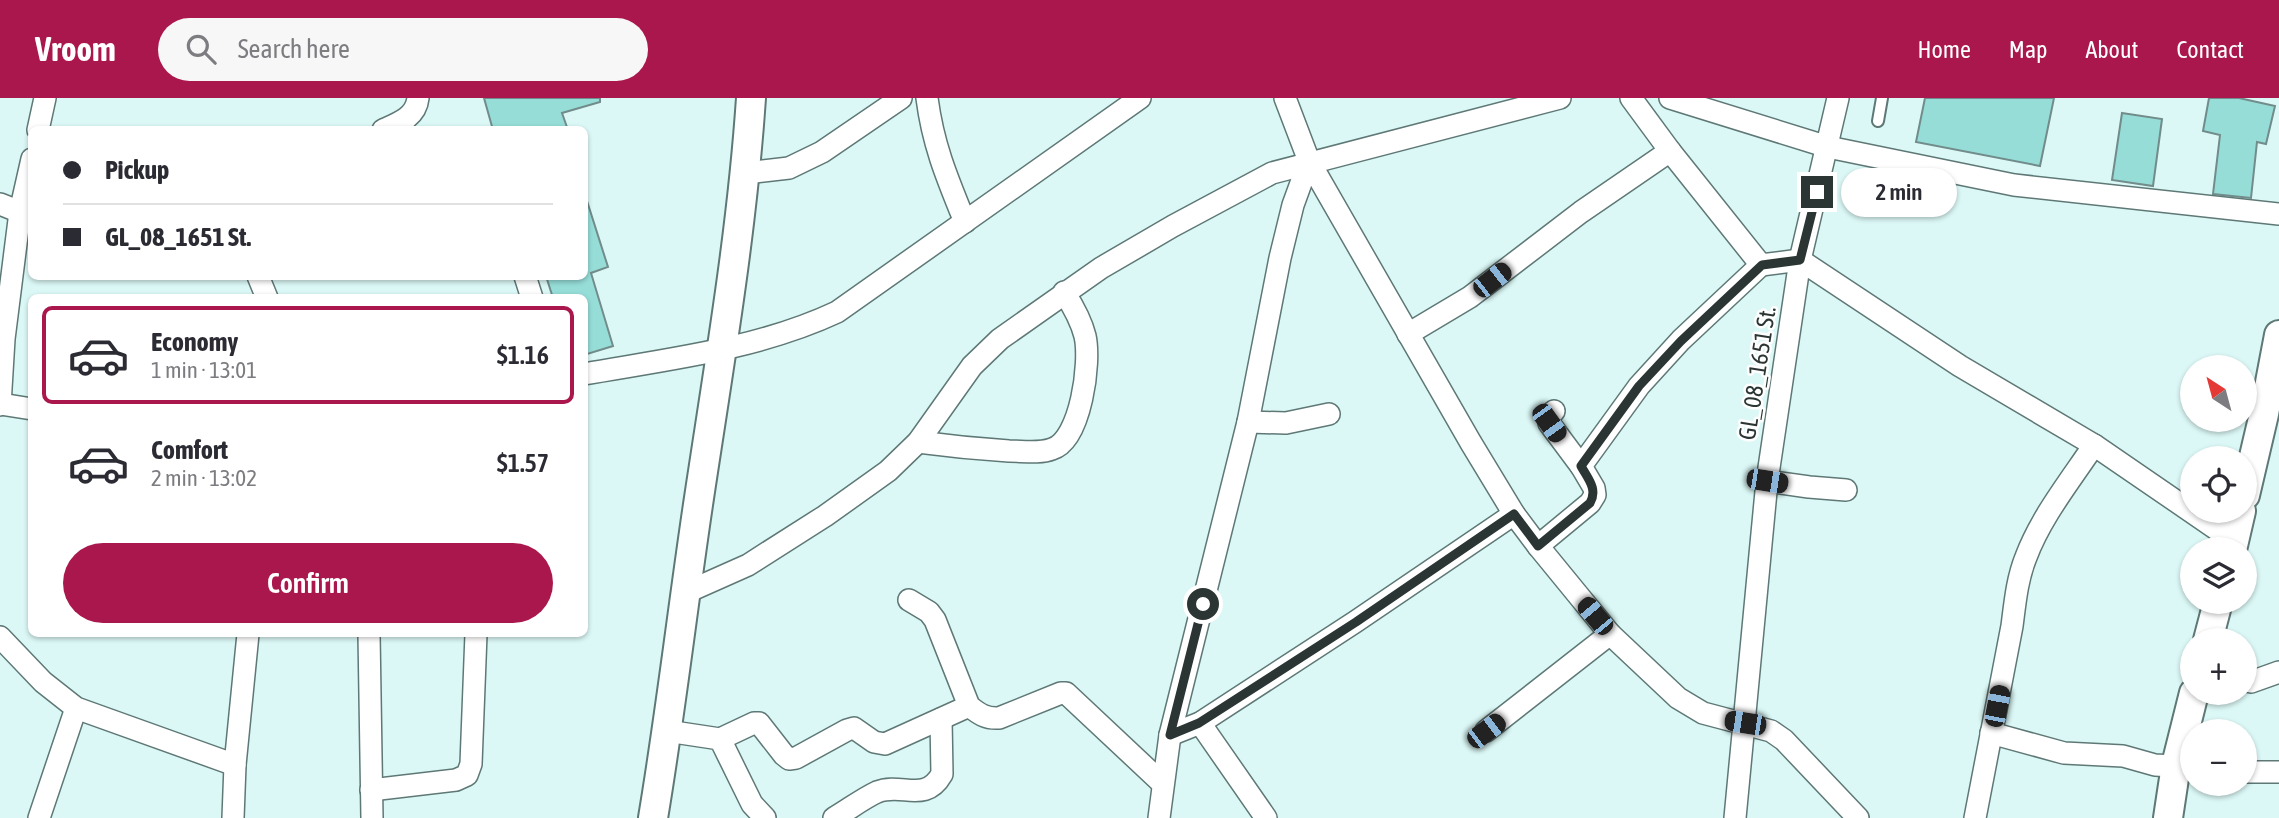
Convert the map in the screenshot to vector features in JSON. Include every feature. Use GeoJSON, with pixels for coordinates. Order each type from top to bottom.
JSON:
{"type":"FeatureCollection","features":[{"type":"Feature","properties":{"kind":"main road"},"geometry":{"type":"LineString","coordinates":[[653,818],[746,173],[751,98]]}},
{"type":"Feature","properties":{"kind":"main road"},"geometry":{"type":"LineString","coordinates":[[2256,446],[2279,335]]}},
{"type":"Feature","properties":{"kind":"main road"},"geometry":{"type":"LineString","coordinates":[[2168,818],[2180,779]]}},
{"type":"Feature","properties":{"kind":"street"},"geometry":{"type":"LineString","coordinates":[[39,126],[44,98]]}},
{"type":"Feature","properties":{"kind":"street"},"geometry":{"type":"LineString","coordinates":[[392,126],[412,114],[418,98]]}},
{"type":"Feature","properties":{"kind":"street"},"geometry":{"type":"LineString","coordinates":[[746,173],[789,168],[822,152],[901,98]]}},
{"type":"Feature","properties":{"kind":"street"},"geometry":{"type":"LineString","coordinates":[[927,98],[931,131],[938,156],[965,222]]}},
{"type":"Feature","properties":{"kind":"street"},"geometry":{"type":"LineString","coordinates":[[588,373],[721,349],[807,326],[837,312],[1140,98]]}},
{"type":"Feature","properties":{"kind":"street"},"geometry":{"type":"LineString","coordinates":[[1285,98],[1309,161],[1471,443],[1514,514],[1538,546],[1610,634],[1678,698],[1703,713],[1771,731],[1784,740],[1858,818]]}},
{"type":"Feature","properties":{"kind":"street"},"geometry":{"type":"LineString","coordinates":[[685,593],[748,565],[825,516],[888,471],[918,442],[972,366],[1008,332],[1064,292],[1173,226],[1272,173],[1309,161],[1426,134],[1560,98]]}},
{"type":"Feature","properties":{"kind":"street"},"geometry":{"type":"LineString","coordinates":[[1631,98],[1762,265]]}},
{"type":"Feature","properties":{"kind":"street"},"geometry":{"type":"LineString","coordinates":[[1670,98],[1828,147],[2014,185],[2279,214]]}},
{"type":"Feature","properties":{"kind":"street","name":"GL_08_1651 St."},"geometry":{"type":"LineString","coordinates":[[1735,818],[1767,481],[1800,260],[1838,98]]}},
{"type":"Feature","properties":{"kind":"street"},"geometry":{"type":"LineString","coordinates":[[1408,334],[1470,297],[1581,212],[1670,151]]}},
{"type":"Feature","properties":{"kind":"street"},"geometry":{"type":"LineString","coordinates":[[1159,818],[1170,735],[1248,422],[1280,258],[1293,205],[1309,161]]}},
{"type":"Feature","properties":{"kind":"street"},"geometry":{"type":"LineString","coordinates":[[28,177],[20,212],[23,257],[4,339],[0,404],[28,408]]}},
{"type":"Feature","properties":{"kind":"street"},"geometry":{"type":"LineString","coordinates":[[0,204],[20,212]]}},
{"type":"Feature","properties":{"kind":"street"},"geometry":{"type":"LineString","coordinates":[[1581,466],[1639,386],[1681,341],[1762,265],[1800,260],[1960,366],[2094,445],[2222,537]]}},
{"type":"Feature","properties":{"kind":"street"},"geometry":{"type":"LineString","coordinates":[[918,442],[962,448],[1033,452],[1053,449],[1068,439],[1075,424],[1085,372],[1085,338],[1077,314],[1064,292]]}},
{"type":"Feature","properties":{"kind":"street"},"geometry":{"type":"LineString","coordinates":[[1538,546],[1590,503],[1595,495],[1594,488],[1581,466],[1549,423],[1548,417],[1553,411]]}},
{"type":"Feature","properties":{"kind":"street"},"geometry":{"type":"LineString","coordinates":[[1248,422],[1286,423],[1329,414]]}},
{"type":"Feature","properties":{"kind":"street"},"geometry":{"type":"LineString","coordinates":[[1975,818],[2025,558],[2039,529],[2094,445]]}},
{"type":"Feature","properties":{"kind":"street"},"geometry":{"type":"LineString","coordinates":[[1767,481],[1846,490]]}},
{"type":"Feature","properties":{"kind":"street"},"geometry":{"type":"LineString","coordinates":[[1170,735],[1199,723],[1356,622],[1514,514]]}},
{"type":"Feature","properties":{"kind":"street"},"geometry":{"type":"LineString","coordinates":[[909,600],[929,612],[935,620],[969,706],[988,719],[999,718],[1066,693],[1162,783]]}},
{"type":"Feature","properties":{"kind":"street"},"geometry":{"type":"LineString","coordinates":[[1486,731],[1610,634]]}},
{"type":"Feature","properties":{"kind":"street"},"geometry":{"type":"LineString","coordinates":[[0,637],[43,682],[76,708],[234,765]]}},
{"type":"Feature","properties":{"kind":"street"},"geometry":{"type":"LineString","coordinates":[[233,818],[234,765],[248,637]]}},
{"type":"Feature","properties":{"kind":"street"},"geometry":{"type":"LineString","coordinates":[[369,637],[372,818]]}},
{"type":"Feature","properties":{"kind":"street"},"geometry":{"type":"LineString","coordinates":[[371,790],[456,780],[467,775],[471,764],[476,637]]}},
{"type":"Feature","properties":{"kind":"street"},"geometry":{"type":"LineString","coordinates":[[2257,680],[2279,673]]}},
{"type":"Feature","properties":{"kind":"street"},"geometry":{"type":"LineString","coordinates":[[667,731],[720,739],[759,723],[783,755],[796,758],[854,728],[880,744],[969,706]]}},
{"type":"Feature","properties":{"kind":"street"},"geometry":{"type":"LineString","coordinates":[[39,818],[76,708]]}},
{"type":"Feature","properties":{"kind":"street"},"geometry":{"type":"LineString","coordinates":[[834,818],[878,792],[923,791],[937,782],[942,774],[941,719]]}},
{"type":"Feature","properties":{"kind":"street"},"geometry":{"type":"LineString","coordinates":[[1199,723],[1266,818]]}},
{"type":"Feature","properties":{"kind":"street"},"geometry":{"type":"LineString","coordinates":[[1992,733],[2064,753],[2123,757],[2155,765],[2180,766]]}},
{"type":"Feature","properties":{"kind":"street"},"geometry":{"type":"LineString","coordinates":[[720,739],[752,804],[765,818]]}},
{"type":"Feature","properties":{"kind":"street"},"geometry":{"type":"LineString","coordinates":[[2257,772],[2279,772]]}},
{"type":"Feature","properties":{"kind":"lane"},"geometry":{"type":"LineString","coordinates":[[1878,121],[1882,98]]}},
{"type":"Feature","properties":{"kind":"building"},"geometry":{"type":"Polygon","coordinates":[[[484,98],[600,98],[600,102],[562,113],[567,126],[492,126],[484,98]]]}},
{"type":"Feature","properties":{"kind":"building"},"geometry":{"type":"Polygon","coordinates":[[[1925,98],[2054,98],[2040,166],[1916,142],[1925,98]]]}},
{"type":"Feature","properties":{"kind":"building"},"geometry":{"type":"Polygon","coordinates":[[[2209,98],[2239,98],[2275,106],[2266,144],[2257,142],[2251,198],[2213,194],[2220,135],[2203,131],[2209,98]]]}},
{"type":"Feature","properties":{"kind":"building"},"geometry":{"type":"Polygon","coordinates":[[[2122,113],[2162,119],[2153,186],[2112,180],[2122,113]]]}},
{"type":"Feature","properties":{"kind":"building"},"geometry":{"type":"Polygon","coordinates":[[[588,204],[608,267],[591,273],[613,346],[588,354],[588,294],[552,294],[547,280],[588,280],[588,204]]]}},
{"type":"Feature","properties":{"kind":"route"},"geometry":{"type":"LineString","coordinates":[[1203,604],[1170,735],[1199,723],[1356,622],[1514,514],[1538,546],[1590,503],[1595,495],[1594,488],[1581,466],[1639,386],[1681,341],[1762,265],[1800,260],[1817,192]]}}]}
